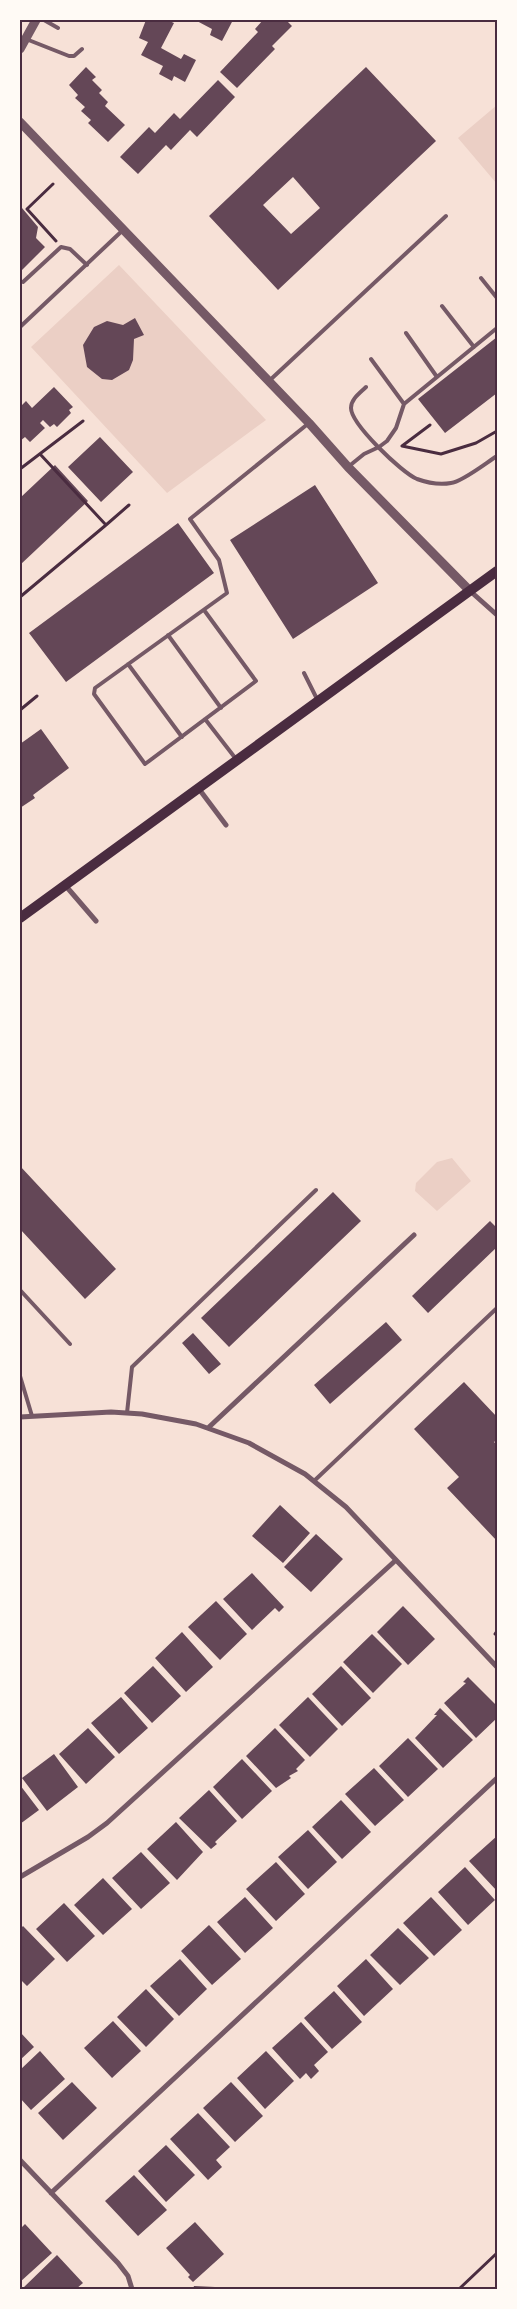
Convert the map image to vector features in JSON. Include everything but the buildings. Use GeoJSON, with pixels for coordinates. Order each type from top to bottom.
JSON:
{"type":"FeatureCollection","features":[{"type":"Feature","properties":{"kind":"main road"},"geometry":{"type":"LineString","coordinates":[[20,918],[497,571]]}},
{"type":"Feature","properties":{"kind":"street"},"geometry":{"type":"LineString","coordinates":[[20,49],[36,20]]}},
{"type":"Feature","properties":{"kind":"street"},"geometry":{"type":"LineString","coordinates":[[20,122],[310,423],[348,467],[469,590],[497,615]]}},
{"type":"Feature","properties":{"kind":"street"},"geometry":{"type":"LineString","coordinates":[[199,789],[226,825]]}},
{"type":"Feature","properties":{"kind":"street"},"geometry":{"type":"LineString","coordinates":[[65,884],[96,920]]}},
{"type":"Feature","properties":{"kind":"street"},"geometry":{"type":"LineString","coordinates":[[208,1428],[414,1235]]}},
{"type":"Feature","properties":{"kind":"street"},"geometry":{"type":"LineString","coordinates":[[20,1417],[127,1413],[169,1418],[208,1428],[249,1443],[314,1481],[346,1507],[497,1667]]}},
{"type":"Feature","properties":{"kind":"street"},"geometry":{"type":"LineString","coordinates":[[20,1876],[88,1837],[107,1823],[396,1560]]}},
{"type":"Feature","properties":{"kind":"street"},"geometry":{"type":"LineString","coordinates":[[51,2193],[497,1778]]}},
{"type":"Feature","properties":{"kind":"street"},"geometry":{"type":"LineString","coordinates":[[20,2160],[118,2264],[128,2276],[132,2289]]}},
{"type":"Feature","properties":{"kind":"lane"},"geometry":{"type":"LineString","coordinates":[[44,20],[58,28]]}},
{"type":"Feature","properties":{"kind":"lane"},"geometry":{"type":"LineString","coordinates":[[26,39],[69,56],[74,56],[82,49]]}},
{"type":"Feature","properties":{"kind":"lane"},"geometry":{"type":"LineString","coordinates":[[269,381],[446,216]]}},
{"type":"Feature","properties":{"kind":"lane"},"geometry":{"type":"LineString","coordinates":[[20,327],[123,230]]}},
{"type":"Feature","properties":{"kind":"lane"},"geometry":{"type":"LineString","coordinates":[[23,282],[61,247],[70,248],[87,265]]}},
{"type":"Feature","properties":{"kind":"lane"},"geometry":{"type":"LineString","coordinates":[[481,278],[497,298]]}},
{"type":"Feature","properties":{"kind":"lane"},"geometry":{"type":"LineString","coordinates":[[442,306],[474,347]]}},
{"type":"Feature","properties":{"kind":"lane"},"geometry":{"type":"LineString","coordinates":[[348,467],[364,454],[387,441],[396,428],[404,404],[497,328]]}},
{"type":"Feature","properties":{"kind":"lane"},"geometry":{"type":"LineString","coordinates":[[406,333],[437,377]]}},
{"type":"Feature","properties":{"kind":"lane"},"geometry":{"type":"LineString","coordinates":[[371,359],[404,404]]}},
{"type":"Feature","properties":{"kind":"lane"},"geometry":{"type":"LineString","coordinates":[[366,387],[353,400],[350,409],[356,421],[397,465],[416,479],[434,484],[454,483],[497,456]]}},
{"type":"Feature","properties":{"kind":"lane"},"geometry":{"type":"LineString","coordinates":[[204,610],[256,681],[145,764],[94,694],[95,688],[227,593],[219,560],[190,519],[310,423]]}},
{"type":"Feature","properties":{"kind":"lane"},"geometry":{"type":"LineString","coordinates":[[168,635],[221,708]]}},
{"type":"Feature","properties":{"kind":"lane"},"geometry":{"type":"LineString","coordinates":[[128,664],[182,737]]}},
{"type":"Feature","properties":{"kind":"lane"},"geometry":{"type":"LineString","coordinates":[[304,673],[318,701]]}},
{"type":"Feature","properties":{"kind":"lane"},"geometry":{"type":"LineString","coordinates":[[205,720],[238,760]]}},
{"type":"Feature","properties":{"kind":"lane"},"geometry":{"type":"LineString","coordinates":[[127,1413],[132,1367],[316,1190]]}},
{"type":"Feature","properties":{"kind":"lane"},"geometry":{"type":"LineString","coordinates":[[20,1290],[70,1344]]}},
{"type":"Feature","properties":{"kind":"lane"},"geometry":{"type":"LineString","coordinates":[[314,1481],[497,1308]]}},
{"type":"Feature","properties":{"kind":"lane"},"geometry":{"type":"LineString","coordinates":[[20,1376],[32,1416]]}},
{"type":"Feature","properties":{"kind":"path"},"geometry":{"type":"LineString","coordinates":[[53,184],[27,209],[61,247]]}},
{"type":"Feature","properties":{"kind":"path"},"geometry":{"type":"LineString","coordinates":[[20,469],[83,421]]}},
{"type":"Feature","properties":{"kind":"path"},"geometry":{"type":"LineString","coordinates":[[430,425],[402,446],[441,454],[476,443],[497,431]]}},
{"type":"Feature","properties":{"kind":"path"},"geometry":{"type":"LineString","coordinates":[[40,454],[106,524]]}},
{"type":"Feature","properties":{"kind":"path"},"geometry":{"type":"LineString","coordinates":[[20,597],[129,505]]}},
{"type":"Feature","properties":{"kind":"path"},"geometry":{"type":"LineString","coordinates":[[20,710],[37,696]]}},
{"type":"Feature","properties":{"kind":"path"},"geometry":{"type":"LineString","coordinates":[[459,2289],[497,2253]]}},
{"type":"Feature","properties":{"kind":"shaded area"},"geometry":{"type":"Polygon","coordinates":[[[497,105],[497,184],[458,138],[497,105]]]}},
{"type":"Feature","properties":{"kind":"shaded area"},"geometry":{"type":"Polygon","coordinates":[[[119,265],[266,420],[167,493],[31,347],[119,265]]]}},
{"type":"Feature","properties":{"kind":"shaded area"},"geometry":{"type":"Polygon","coordinates":[[[452,1158],[471,1181],[437,1211],[415,1191],[416,1183],[437,1162],[452,1158]]]}}]}
